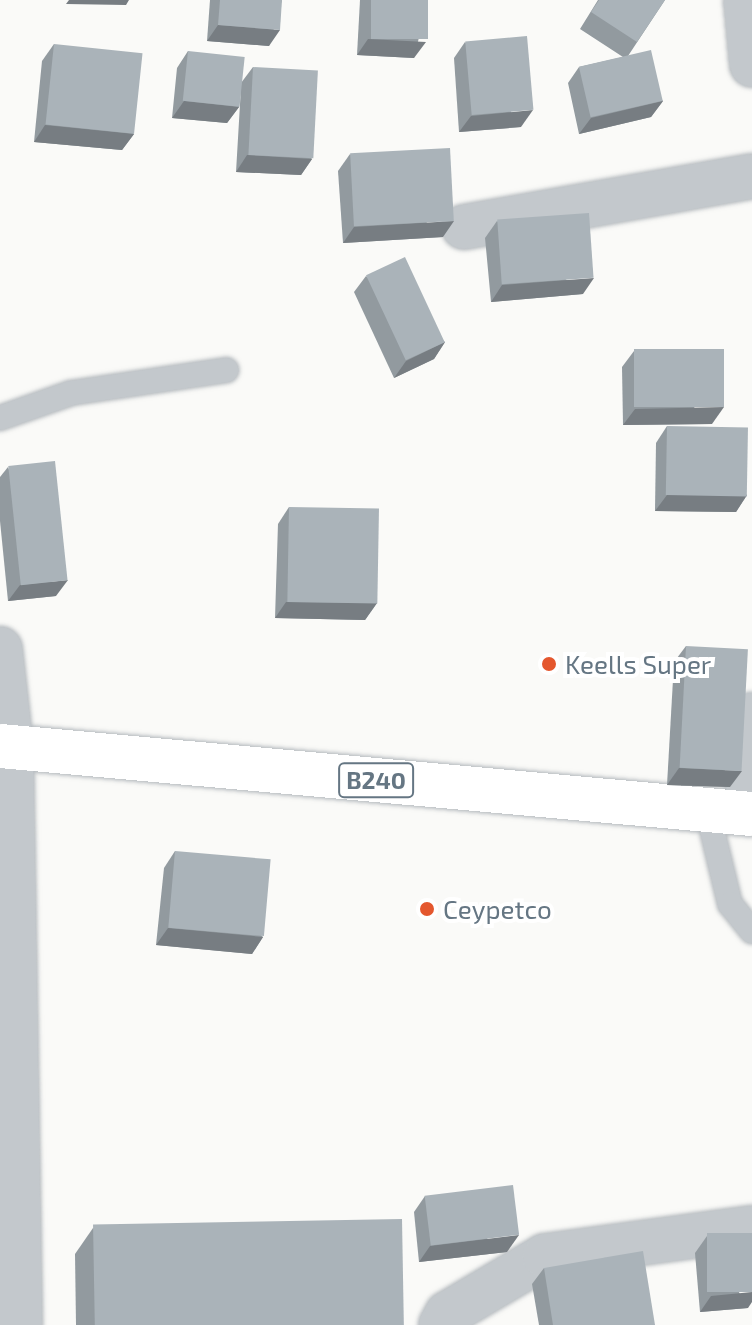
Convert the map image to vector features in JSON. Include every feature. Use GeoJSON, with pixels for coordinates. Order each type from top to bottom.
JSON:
{"type":"FeatureCollection","features":[{"type":"Feature","properties":{"kind":"main road","name":"B240"},"geometry":{"type":"LineString","coordinates":[[5,747],[735,812]]}},
{"type":"Feature","properties":{"kind":"street"},"geometry":{"type":"LineString","coordinates":[[746,0],[752,65]]}},
{"type":"Feature","properties":{"kind":"street"},"geometry":{"type":"LineString","coordinates":[[464,227],[752,176]]}},
{"type":"Feature","properties":{"kind":"street"},"geometry":{"type":"LineString","coordinates":[[0,649],[20,1325]]}},
{"type":"Feature","properties":{"kind":"street"},"geometry":{"type":"LineString","coordinates":[[735,812],[752,715]]}},
{"type":"Feature","properties":{"kind":"street"},"geometry":{"type":"LineString","coordinates":[[441,1325],[447,1314],[545,1256],[752,1228]]}},
{"type":"Feature","properties":{"kind":"lane"},"geometry":{"type":"LineString","coordinates":[[0,418],[71,393],[226,370]]}},
{"type":"Feature","properties":{"kind":"lane"},"geometry":{"type":"LineString","coordinates":[[735,812],[730,904],[752,931]]}},
{"type":"Feature","properties":{"kind":"building"},"geometry":{"type":"Polygon","coordinates":[[[220,0],[282,0],[280,30],[218,25],[220,0]]]}},
{"type":"Feature","properties":{"kind":"building"},"geometry":{"type":"Polygon","coordinates":[[[371,0],[428,0],[428,39],[371,39],[371,0]]]}},
{"type":"Feature","properties":{"kind":"building"},"geometry":{"type":"Polygon","coordinates":[[[599,0],[665,0],[637,42],[591,12],[599,0]]]}},
{"type":"Feature","properties":{"kind":"building"},"geometry":{"type":"Polygon","coordinates":[[[527,36],[533,110],[472,115],[465,41],[527,36]]]}},
{"type":"Feature","properties":{"kind":"building"},"geometry":{"type":"Polygon","coordinates":[[[54,44],[143,53],[134,134],[46,125],[54,44]]]}},
{"type":"Feature","properties":{"kind":"building"},"geometry":{"type":"Polygon","coordinates":[[[651,50],[663,101],[591,117],[579,67],[651,50]]]}},
{"type":"Feature","properties":{"kind":"building"},"geometry":{"type":"Polygon","coordinates":[[[188,51],[245,57],[239,107],[183,101],[188,51]]]}},
{"type":"Feature","properties":{"kind":"building"},"geometry":{"type":"Polygon","coordinates":[[[253,67],[318,70],[313,158],[248,155],[253,67]]]}},
{"type":"Feature","properties":{"kind":"building"},"geometry":{"type":"Polygon","coordinates":[[[450,148],[454,221],[354,226],[350,153],[450,148]]]}},
{"type":"Feature","properties":{"kind":"building"},"geometry":{"type":"Polygon","coordinates":[[[589,213],[594,278],[502,284],[497,219],[589,213]]]}},
{"type":"Feature","properties":{"kind":"building"},"geometry":{"type":"Polygon","coordinates":[[[405,257],[445,342],[406,360],[366,275],[405,257]]]}},
{"type":"Feature","properties":{"kind":"building"},"geometry":{"type":"Polygon","coordinates":[[[634,349],[724,349],[724,407],[634,407],[634,349]]]}},
{"type":"Feature","properties":{"kind":"building"},"geometry":{"type":"Polygon","coordinates":[[[667,426],[748,427],[747,496],[666,495],[667,426]]]}},
{"type":"Feature","properties":{"kind":"building"},"geometry":{"type":"Polygon","coordinates":[[[55,461],[68,580],[21,585],[8,466],[55,461]]]}},
{"type":"Feature","properties":{"kind":"building"},"geometry":{"type":"Polygon","coordinates":[[[289,507],[379,509],[377,604],[287,602],[289,507]]]}},
{"type":"Feature","properties":{"kind":"building"},"geometry":{"type":"Polygon","coordinates":[[[686,646],[748,649],[742,771],[680,768],[686,646]]]}},
{"type":"Feature","properties":{"kind":"building"},"geometry":{"type":"Polygon","coordinates":[[[175,851],[271,859],[264,936],[168,928],[175,851]]]}},
{"type":"Feature","properties":{"kind":"building"},"geometry":{"type":"Polygon","coordinates":[[[513,1185],[519,1235],[431,1245],[425,1196],[513,1185]]]}},
{"type":"Feature","properties":{"kind":"building"},"geometry":{"type":"Polygon","coordinates":[[[402,1219],[404,1325],[95,1325],[93,1224],[402,1219]]]}},
{"type":"Feature","properties":{"kind":"building"},"geometry":{"type":"Polygon","coordinates":[[[707,1233],[752,1233],[752,1292],[707,1292],[707,1233]]]}},
{"type":"Feature","properties":{"kind":"building"},"geometry":{"type":"Polygon","coordinates":[[[643,1251],[655,1325],[553,1325],[544,1268],[643,1251]]]}},
{"type":"Feature","properties":{"kind":"place","name":"Keells Super"},"geometry":{"type":"Point","coordinates":[549,664]}},
{"type":"Feature","properties":{"kind":"place","name":"Ceypetco"},"geometry":{"type":"Point","coordinates":[427,909]}}]}
